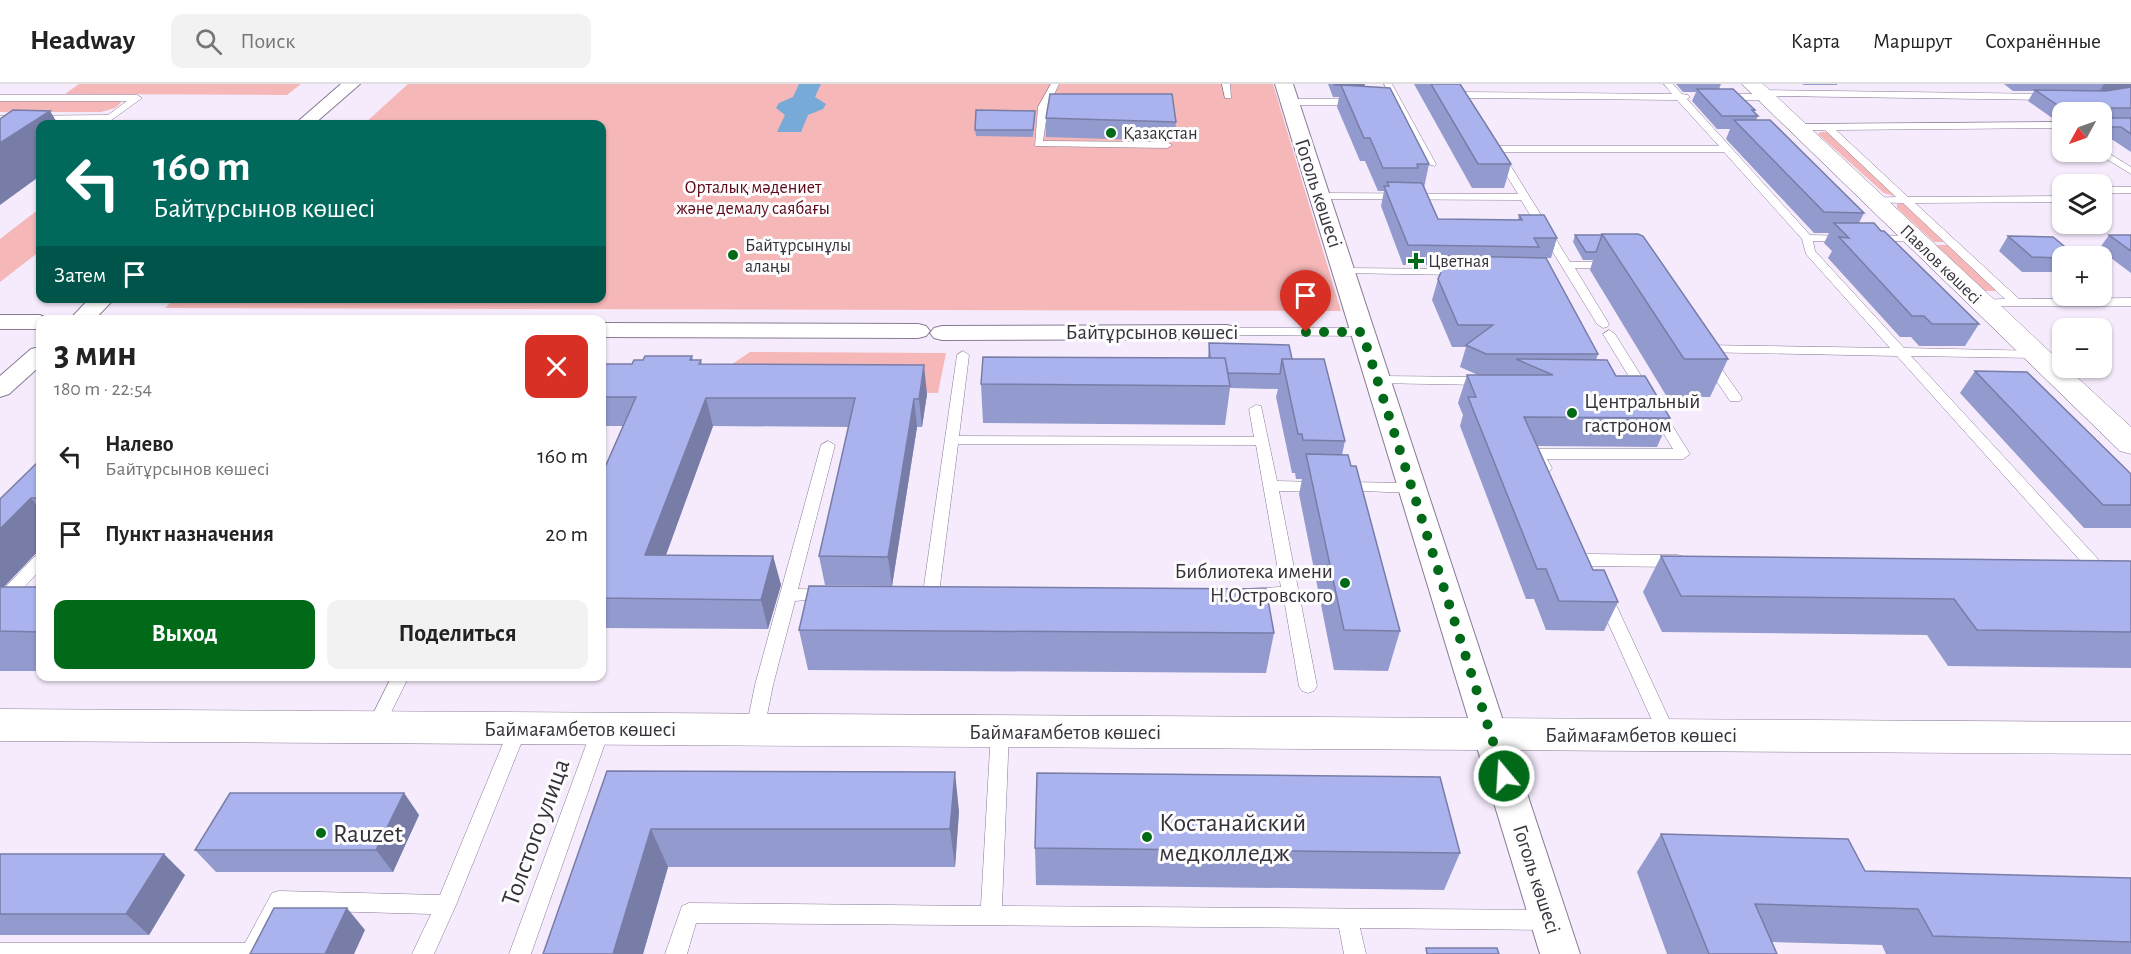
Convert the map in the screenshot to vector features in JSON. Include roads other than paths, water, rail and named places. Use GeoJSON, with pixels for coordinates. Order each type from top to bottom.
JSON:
{"type":"FeatureCollection","features":[{"type":"Feature","properties":{"kind":"main road","name":"Павлов көшесі"},"geometry":{"type":"LineString","coordinates":[[1760,91],[1798,132],[1874,200],[2131,444]]}},
{"type":"Feature","properties":{"kind":"main road","name":"Баймағамбетов көшесі"},"geometry":{"type":"LineString","coordinates":[[0,725],[2131,738]]}},
{"type":"Feature","properties":{"kind":"street"},"geometry":{"type":"LineString","coordinates":[[309,120],[351,84]]}},
{"type":"Feature","properties":{"kind":"street","name":"Гоголь көшесі"},"geometry":{"type":"LineString","coordinates":[[1287,93],[1560,954]]}},
{"type":"Feature","properties":{"kind":"street"},"geometry":{"type":"LineString","coordinates":[[85,315],[99,303]]}},
{"type":"Feature","properties":{"kind":"street"},"geometry":{"type":"LineString","coordinates":[[0,322],[36,322]]}},
{"type":"Feature","properties":{"kind":"street","name":"Байтұрсынов көшесі"},"geometry":{"type":"LineString","coordinates":[[606,330],[918,331],[924,326],[932,325],[941,328],[942,333],[1227,332]]}},
{"type":"Feature","properties":{"kind":"street"},"geometry":{"type":"LineString","coordinates":[[0,389],[36,358]]}},
{"type":"Feature","properties":{"kind":"lane"},"geometry":{"type":"LineString","coordinates":[[1055,84],[1038,144],[1167,145]]}},
{"type":"Feature","properties":{"kind":"lane"},"geometry":{"type":"LineString","coordinates":[[1226,84],[1228,96]]}},
{"type":"Feature","properties":{"kind":"lane"},"geometry":{"type":"LineString","coordinates":[[1388,84],[1431,164]]}},
{"type":"Feature","properties":{"kind":"lane"},"geometry":{"type":"LineString","coordinates":[[1456,84],[1465,100],[1685,97]]}},
{"type":"Feature","properties":{"kind":"lane"},"geometry":{"type":"LineString","coordinates":[[1668,84],[1685,97],[1713,134],[1807,238],[1810,252],[2091,562]]}},
{"type":"Feature","properties":{"kind":"lane"},"geometry":{"type":"LineString","coordinates":[[1857,84],[1869,94]]}},
{"type":"Feature","properties":{"kind":"lane"},"geometry":{"type":"LineString","coordinates":[[1712,97],[1760,91],[2064,97]]}},
{"type":"Feature","properties":{"kind":"lane"},"geometry":{"type":"LineString","coordinates":[[1287,93],[1398,102]]}},
{"type":"Feature","properties":{"kind":"lane"},"geometry":{"type":"LineString","coordinates":[[0,98],[137,99],[110,118],[0,119]]}},
{"type":"Feature","properties":{"kind":"lane"},"geometry":{"type":"LineString","coordinates":[[1798,132],[1829,128],[2052,126]]}},
{"type":"Feature","properties":{"kind":"lane"},"geometry":{"type":"LineString","coordinates":[[1829,128],[2016,303]]}},
{"type":"Feature","properties":{"kind":"lane"},"geometry":{"type":"LineString","coordinates":[[1713,134],[1724,134]]}},
{"type":"Feature","properties":{"kind":"lane"},"geometry":{"type":"LineString","coordinates":[[1553,486],[1538,454],[1683,454],[1633,383],[1606,329],[1566,271],[1493,145],[1727,149]]}},
{"type":"Feature","properties":{"kind":"lane"},"geometry":{"type":"LineString","coordinates":[[2112,159],[2131,171]]}},
{"type":"Feature","properties":{"kind":"lane"},"geometry":{"type":"LineString","coordinates":[[2112,190],[2131,190]]}},
{"type":"Feature","properties":{"kind":"lane"},"geometry":{"type":"LineString","coordinates":[[1319,196],[1525,197]]}},
{"type":"Feature","properties":{"kind":"lane"},"geometry":{"type":"LineString","coordinates":[[1874,200],[2052,199]]}},
{"type":"Feature","properties":{"kind":"lane"},"geometry":{"type":"LineString","coordinates":[[1807,238],[1953,244]]}},
{"type":"Feature","properties":{"kind":"lane"},"geometry":{"type":"LineString","coordinates":[[1566,271],[1621,265]]}},
{"type":"Feature","properties":{"kind":"lane"},"geometry":{"type":"LineString","coordinates":[[1343,271],[1469,272]]}},
{"type":"Feature","properties":{"kind":"lane"},"geometry":{"type":"LineString","coordinates":[[1982,303],[2131,302]]}},
{"type":"Feature","properties":{"kind":"lane","name":"Байтұрсынов көшесі"},"geometry":{"type":"LineString","coordinates":[[1227,332],[1362,332]]}},
{"type":"Feature","properties":{"kind":"lane"},"geometry":{"type":"LineString","coordinates":[[1735,398],[1698,345],[2036,354]]}},
{"type":"Feature","properties":{"kind":"lane"},"geometry":{"type":"LineString","coordinates":[[931,593],[963,355]]}},
{"type":"Feature","properties":{"kind":"lane"},"geometry":{"type":"LineString","coordinates":[[1378,380],[1497,381]]}},
{"type":"Feature","properties":{"kind":"lane"},"geometry":{"type":"LineString","coordinates":[[1256,409],[1308,687]]}},
{"type":"Feature","properties":{"kind":"lane"},"geometry":{"type":"LineString","coordinates":[[952,440],[1263,441]]}},
{"type":"Feature","properties":{"kind":"lane"},"geometry":{"type":"LineString","coordinates":[[755,730],[828,446]]}},
{"type":"Feature","properties":{"kind":"lane"},"geometry":{"type":"LineString","coordinates":[[1271,486],[1412,488]]}},
{"type":"Feature","properties":{"kind":"lane"},"geometry":{"type":"LineString","coordinates":[[1668,736],[1590,565],[1696,561]]}},
{"type":"Feature","properties":{"kind":"lane"},"geometry":{"type":"LineString","coordinates":[[2067,562],[2111,562]]}},
{"type":"Feature","properties":{"kind":"lane"},"geometry":{"type":"LineString","coordinates":[[0,605],[36,565]]}},
{"type":"Feature","properties":{"kind":"lane"},"geometry":{"type":"LineString","coordinates":[[1233,593],[1291,593]]}},
{"type":"Feature","properties":{"kind":"lane"},"geometry":{"type":"LineString","coordinates":[[789,595],[848,594]]}},
{"type":"Feature","properties":{"kind":"lane"},"geometry":{"type":"LineString","coordinates":[[0,605],[20,608]]}},
{"type":"Feature","properties":{"kind":"lane"},"geometry":{"type":"LineString","coordinates":[[375,728],[398,681]]}},
{"type":"Feature","properties":{"kind":"lane"},"geometry":{"type":"LineString","coordinates":[[423,954],[446,905],[518,729]]}},
{"type":"Feature","properties":{"kind":"lane","name":"Толстого улица"},"geometry":{"type":"LineString","coordinates":[[520,954],[601,729]]}},
{"type":"Feature","properties":{"kind":"lane"},"geometry":{"type":"LineString","coordinates":[[991,916],[1000,732]]}},
{"type":"Feature","properties":{"kind":"lane"},"geometry":{"type":"LineString","coordinates":[[0,953],[251,954],[279,900],[446,905]]}},
{"type":"Feature","properties":{"kind":"lane"},"geometry":{"type":"LineString","coordinates":[[676,954],[689,914],[1550,920]]}},
{"type":"Feature","properties":{"kind":"lane"},"geometry":{"type":"LineString","coordinates":[[1348,919],[1355,954]]}},
{"type":"Feature","properties":{"kind":"water"},"geometry":{"type":"Polygon","coordinates":[[[799,84],[821,84],[815,97],[826,104],[823,109],[808,115],[801,132],[777,132],[785,115],[776,108],[779,103],[793,97],[799,84]]]}},
{"type":"Feature","properties":{"kind":"place","name":"Қазақстан"},"geometry":{"type":"Point","coordinates":[1111,133]}},
{"type":"Feature","properties":{"kind":"place","name":"Байтұрсынұлы алаңы"},"geometry":{"type":"Point","coordinates":[733,255]}},
{"type":"Feature","properties":{"kind":"place","name":"Цветная"},"geometry":{"type":"Point","coordinates":[1416,261]}},
{"type":"Feature","properties":{"kind":"place","name":"Центральный гастроном"},"geometry":{"type":"Point","coordinates":[1572,413]}},
{"type":"Feature","properties":{"kind":"place","name":"Библиотека имени Н.Островского"},"geometry":{"type":"Point","coordinates":[1345,583]}},
{"type":"Feature","properties":{"kind":"place","name":"Rauzet"},"geometry":{"type":"Point","coordinates":[321,833]}},
{"type":"Feature","properties":{"kind":"place","name":"Костанайский медколледж"},"geometry":{"type":"Point","coordinates":[1147,837]}},
{"type":"Feature","properties":{"kind":"park label","name":"Орталық мәдениет және демалу саябағы"},"geometry":{"type":"Point","coordinates":[753,197]}}]}
